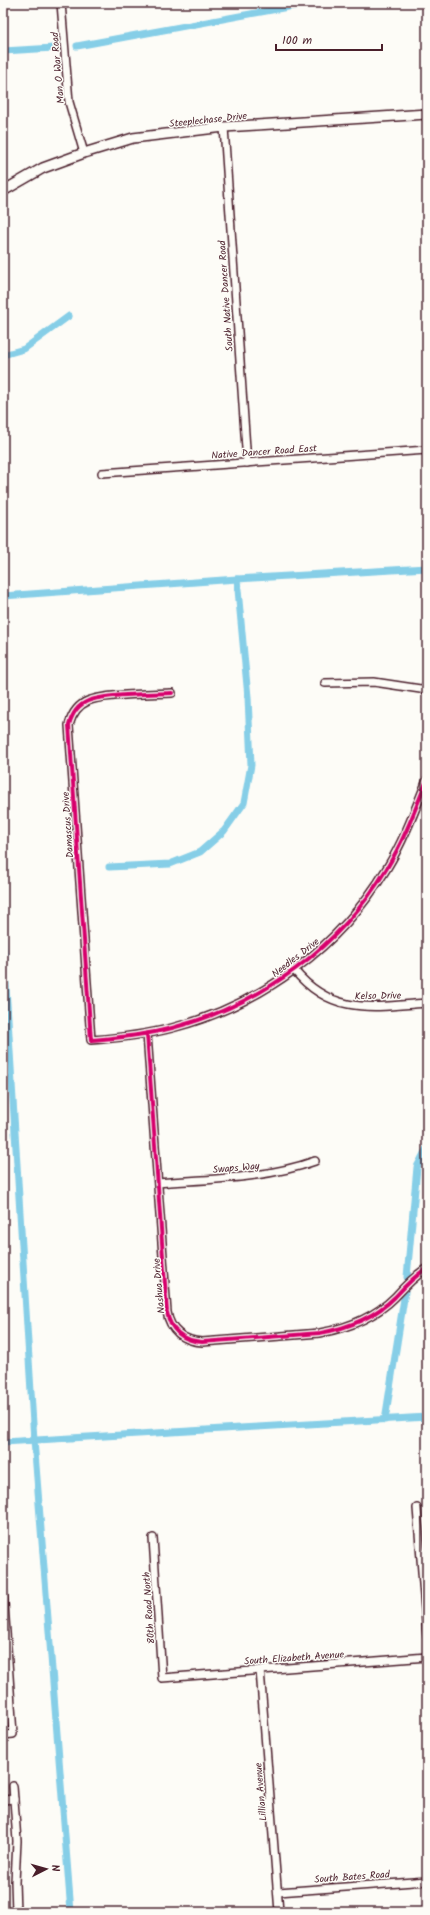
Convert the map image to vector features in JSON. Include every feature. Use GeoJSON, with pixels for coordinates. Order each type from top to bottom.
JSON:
{"type":"FeatureCollection","features":[{"type":"Feature","properties":{"kind":"street","name":"Man O War Road"},"geometry":{"type":"LineString","coordinates":[[61,3],[69,102],[84,152]]}},
{"type":"Feature","properties":{"kind":"street","name":"Steeplechase Drive"},"geometry":{"type":"LineString","coordinates":[[3,191],[35,172],[84,152],[132,138],[224,127],[427,114]]}},
{"type":"Feature","properties":{"kind":"street","name":"South Native Dancer Road"},"geometry":{"type":"LineString","coordinates":[[224,127],[247,463]]}},
{"type":"Feature","properties":{"kind":"street","name":"Native Dancer Road East"},"geometry":{"type":"LineString","coordinates":[[102,473],[427,450]]}},
{"type":"Feature","properties":{"kind":"street"},"geometry":{"type":"LineString","coordinates":[[325,683],[374,682],[427,690]]}},
{"type":"Feature","properties":{"kind":"street","name":"Damascus Drive"},"geometry":{"type":"LineString","coordinates":[[91,1040],[69,725],[73,714],[79,707],[88,701],[99,698],[172,693]]}},
{"type":"Feature","properties":{"kind":"street","name":"Needles Drive"},"geometry":{"type":"LineString","coordinates":[[91,1040],[147,1034],[194,1022],[234,1006],[255,995],[294,970],[340,929],[374,889],[399,847],[427,780]]}},
{"type":"Feature","properties":{"kind":"street","name":"Kelso Drive"},"geometry":{"type":"LineString","coordinates":[[294,970],[306,984],[321,995],[343,1004],[369,1007],[427,1003]]}},
{"type":"Feature","properties":{"kind":"street","name":"Nashua Drive"},"geometry":{"type":"LineString","coordinates":[[147,1034],[168,1317],[177,1332],[191,1340],[202,1342],[320,1333],[346,1327],[364,1319],[382,1308],[413,1278],[427,1268]]}},
{"type":"Feature","properties":{"kind":"street","name":"Swaps Way"},"geometry":{"type":"LineString","coordinates":[[158,1183],[260,1175],[279,1172],[315,1161]]}},
{"type":"Feature","properties":{"kind":"street"},"geometry":{"type":"LineString","coordinates":[[417,1508],[427,1635]]}},
{"type":"Feature","properties":{"kind":"street","name":"80th Road North"},"geometry":{"type":"LineString","coordinates":[[153,1538],[162,1678]]}},
{"type":"Feature","properties":{"kind":"street"},"geometry":{"type":"LineString","coordinates":[[3,1589],[13,1734],[3,1735]]}},
{"type":"Feature","properties":{"kind":"street","name":"South Elizabeth Avenue"},"geometry":{"type":"LineString","coordinates":[[162,1678],[427,1657]]}},
{"type":"Feature","properties":{"kind":"street","name":"Lillian Avenue"},"geometry":{"type":"LineString","coordinates":[[260,1670],[279,1912]]}},
{"type":"Feature","properties":{"kind":"street"},"geometry":{"type":"LineString","coordinates":[[13,1786],[17,1841],[15,1882],[16,1912]]}},
{"type":"Feature","properties":{"kind":"street"},"geometry":{"type":"LineString","coordinates":[[3,1800],[14,1799]]}},
{"type":"Feature","properties":{"kind":"street","name":"South Bates Road"},"geometry":{"type":"LineString","coordinates":[[278,1892],[427,1880]]}},
{"type":"Feature","properties":{"kind":"waterway"},"geometry":{"type":"LineString","coordinates":[[77,46],[310,3]]}},
{"type":"Feature","properties":{"kind":"waterway"},"geometry":{"type":"LineString","coordinates":[[3,51],[54,48]]}},
{"type":"Feature","properties":{"kind":"waterway"},"geometry":{"type":"LineString","coordinates":[[3,355],[24,349],[69,316]]}},
{"type":"Feature","properties":{"kind":"waterway"},"geometry":{"type":"LineString","coordinates":[[3,596],[237,579],[427,568]]}},
{"type":"Feature","properties":{"kind":"waterway"},"geometry":{"type":"LineString","coordinates":[[109,867],[170,864],[200,852],[224,831],[244,803],[251,765],[248,697],[237,579]]}},
{"type":"Feature","properties":{"kind":"waterway"},"geometry":{"type":"LineString","coordinates":[[3,938],[34,1440],[71,1912]]}},
{"type":"Feature","properties":{"kind":"waterway"},"geometry":{"type":"LineString","coordinates":[[407,1277],[417,1167],[427,1148]]}},
{"type":"Feature","properties":{"kind":"waterway"},"geometry":{"type":"LineString","coordinates":[[385,1420],[405,1292]]}},
{"type":"Feature","properties":{"kind":"waterway"},"geometry":{"type":"LineString","coordinates":[[3,1442],[427,1417]]}},
{"type":"Feature","properties":{"kind":"cycle path"},"geometry":{"type":"LineString","coordinates":[[172,693],[105,697],[88,701],[78,707],[69,725],[91,1040],[152,1033],[205,1018],[237,1004],[267,988],[295,969],[322,947],[346,923],[368,897],[399,847],[427,780]]}},
{"type":"Feature","properties":{"kind":"cycle path"},"geometry":{"type":"LineString","coordinates":[[147,1034],[167,1312],[171,1324],[178,1333],[183,1337],[202,1342],[320,1333],[341,1328],[360,1321],[378,1311],[427,1268]]}}]}
